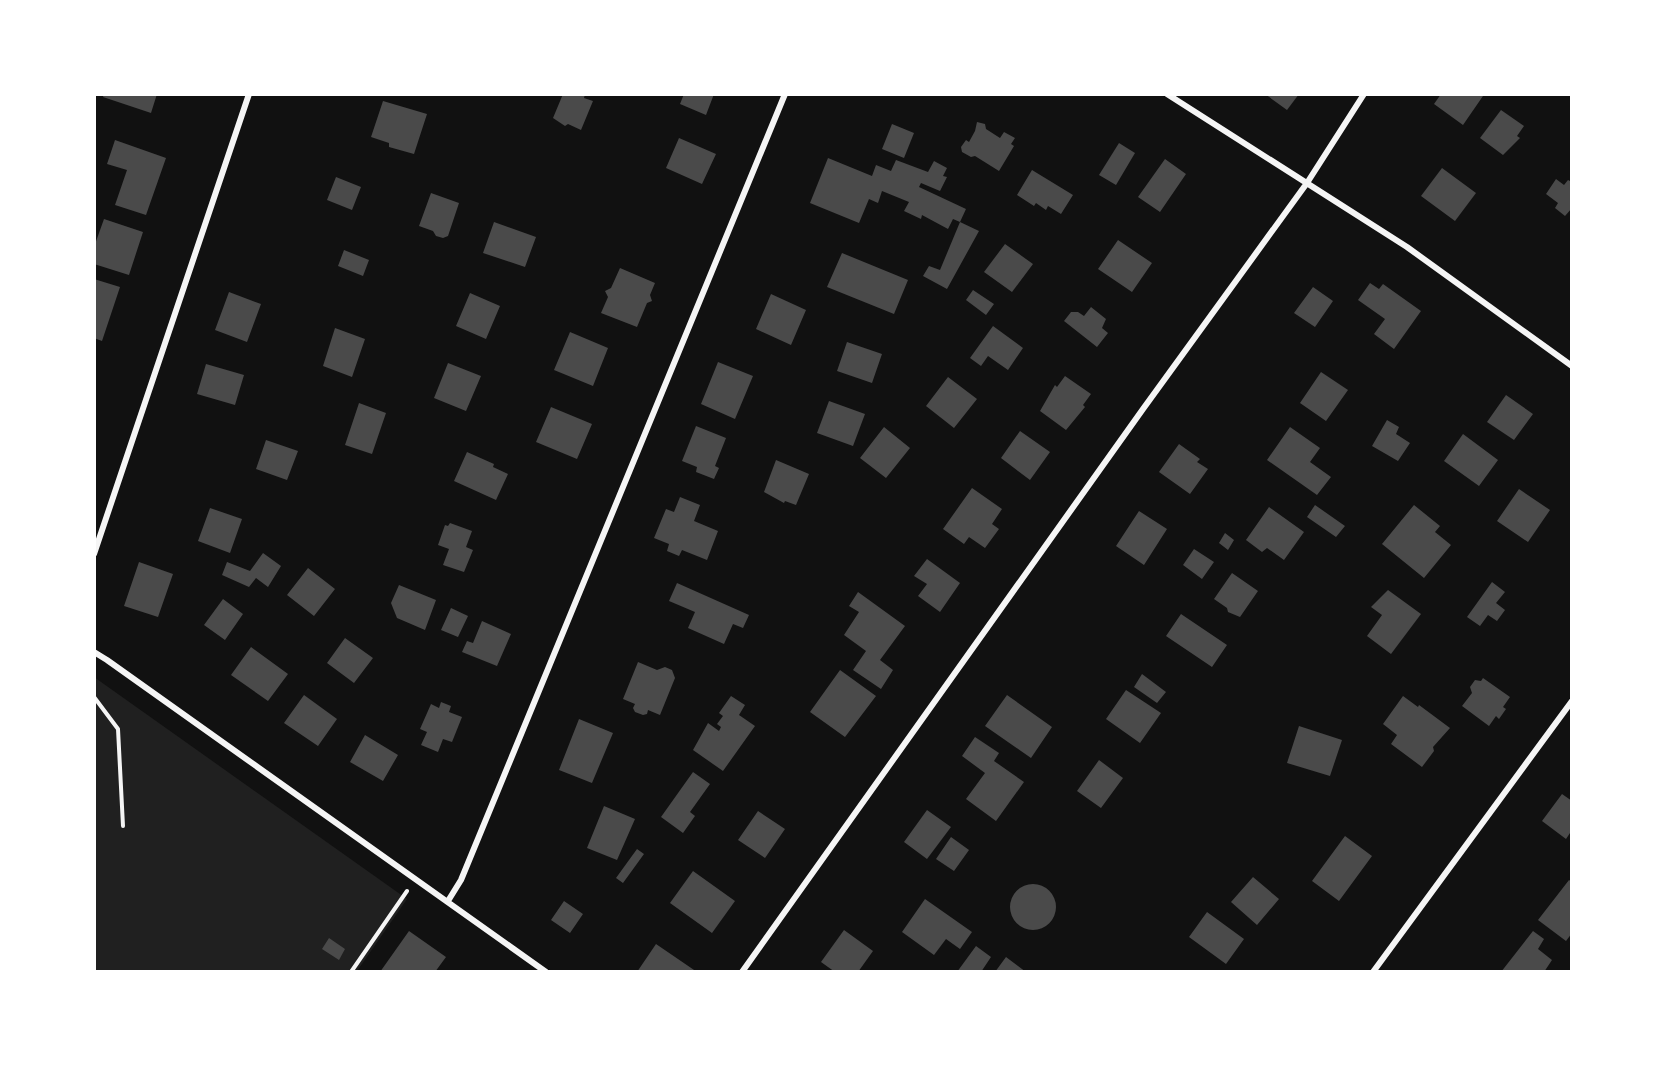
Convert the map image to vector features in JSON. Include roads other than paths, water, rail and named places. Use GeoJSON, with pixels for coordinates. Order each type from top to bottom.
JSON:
{"type":"FeatureCollection","features":[{"type":"Feature","properties":{"kind":"street"},"geometry":{"type":"LineString","coordinates":[[94,554],[249,94]]}},
{"type":"Feature","properties":{"kind":"street"},"geometry":{"type":"LineString","coordinates":[[448,901],[461,880],[785,94]]}},
{"type":"Feature","properties":{"kind":"street"},"geometry":{"type":"LineString","coordinates":[[1167,94],[1407,246],[1572,366]]}},
{"type":"Feature","properties":{"kind":"street"},"geometry":{"type":"LineString","coordinates":[[742,972],[1307,183],[1364,94]]}},
{"type":"Feature","properties":{"kind":"street"},"geometry":{"type":"LineString","coordinates":[[94,652],[546,972]]}},
{"type":"Feature","properties":{"kind":"street"},"geometry":{"type":"LineString","coordinates":[[1373,972],[1572,701]]}}]}
